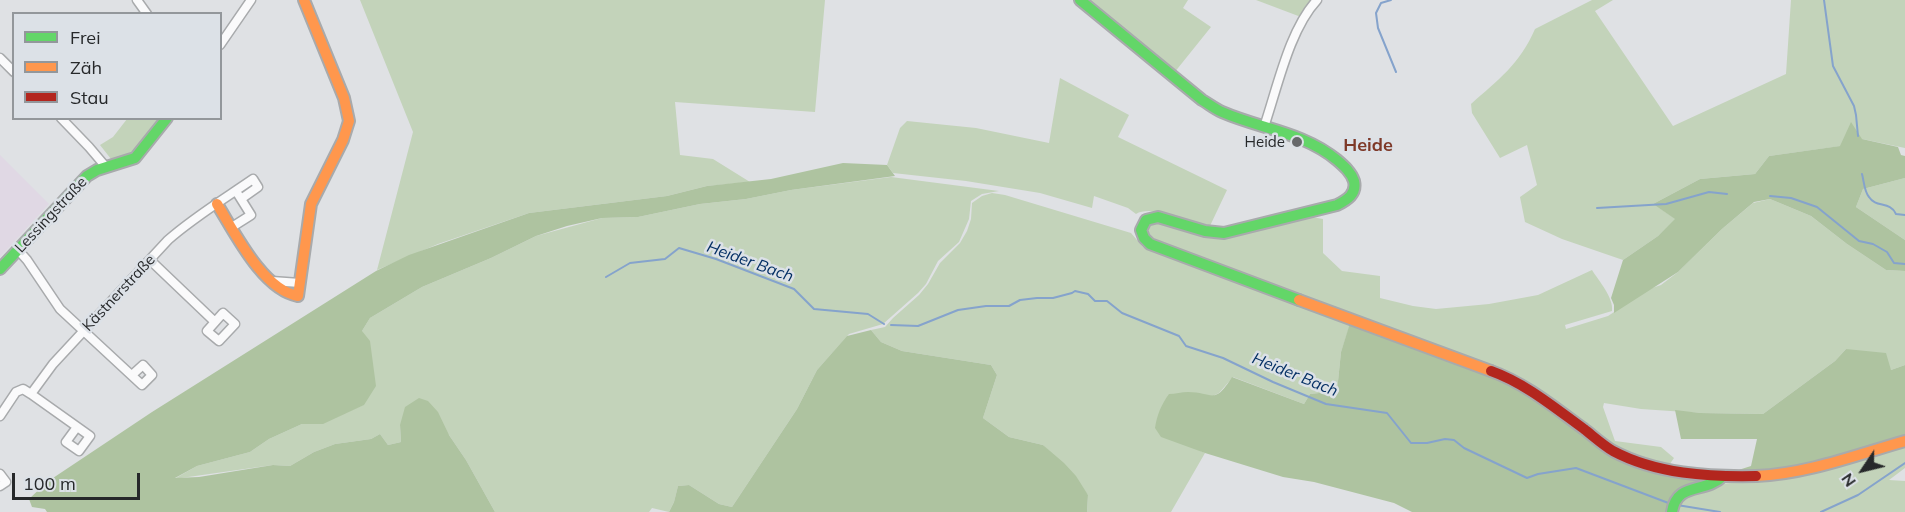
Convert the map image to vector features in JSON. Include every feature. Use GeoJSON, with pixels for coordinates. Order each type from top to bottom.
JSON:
{"type":"FeatureCollection","features":[{"type":"Feature","properties":{"kind":"main road"},"geometry":{"type":"LineString","coordinates":[[217,204],[257,267],[286,294],[298,296],[311,204],[343,140],[349,121],[344,98],[304,0]]}},
{"type":"Feature","properties":{"kind":"main road"},"geometry":{"type":"LineString","coordinates":[[1080,0],[1202,100],[1223,112],[1306,139],[1325,150],[1346,167],[1353,177],[1354,189],[1349,199],[1337,206],[1245,230],[1215,233],[1154,217],[1146,220],[1141,230],[1145,240],[1155,246],[1505,376],[1551,405],[1620,454],[1672,471],[1724,476],[1757,476],[1798,471],[1905,441]]}},
{"type":"Feature","properties":{"kind":"main road","name":"Lessingstraße"},"geometry":{"type":"LineString","coordinates":[[0,270],[82,180],[92,172],[135,158],[164,120]]}},
{"type":"Feature","properties":{"kind":"main road"},"geometry":{"type":"LineString","coordinates":[[1672,507],[1682,492],[1716,484],[1724,476]]}},
{"type":"Feature","properties":{"kind":"street"},"geometry":{"type":"LineString","coordinates":[[1265,124],[1293,41],[1303,18],[1317,0]]}},
{"type":"Feature","properties":{"kind":"street"},"geometry":{"type":"LineString","coordinates":[[222,42],[249,3]]}},
{"type":"Feature","properties":{"kind":"street"},"geometry":{"type":"LineString","coordinates":[[0,58],[12,70]]}},
{"type":"Feature","properties":{"kind":"street"},"geometry":{"type":"LineString","coordinates":[[63,120],[106,167]]}},
{"type":"Feature","properties":{"kind":"street","name":"Kästnerstraße"},"geometry":{"type":"LineString","coordinates":[[31,394],[53,364],[83,330],[182,228],[217,204],[238,195],[251,214],[232,227]]}},
{"type":"Feature","properties":{"kind":"street"},"geometry":{"type":"LineString","coordinates":[[18,250],[60,309],[132,375]]}},
{"type":"Feature","properties":{"kind":"street"},"geometry":{"type":"LineString","coordinates":[[150,260],[215,322]]}},
{"type":"Feature","properties":{"kind":"street"},"geometry":{"type":"LineString","coordinates":[[0,416],[16,392],[23,389],[77,427]]}},
{"type":"Feature","properties":{"kind":"street"},"geometry":{"type":"LineString","coordinates":[[0,474],[6,482],[0,486]]}},
{"type":"Feature","properties":{"kind":"shaded area"},"geometry":{"type":"Polygon","coordinates":[[[0,155],[49,204],[0,257],[0,155]]]}},
{"type":"Feature","properties":{"kind":"green space"},"geometry":{"type":"Polygon","coordinates":[[[360,0],[825,0],[815,112],[675,102],[680,155],[713,159],[750,182],[707,186],[667,196],[529,213],[438,244],[377,270],[413,132],[360,0]]]}},
{"type":"Feature","properties":{"kind":"green space"},"geometry":{"type":"Polygon","coordinates":[[[1086,0],[1188,0],[1183,8],[1211,27],[1174,73],[1086,0]]]}},
{"type":"Feature","properties":{"kind":"green space"},"geometry":{"type":"Polygon","coordinates":[[[1256,0],[1315,0],[1301,17],[1256,0]]]}},
{"type":"Feature","properties":{"kind":"green space"},"geometry":{"type":"Polygon","coordinates":[[[1592,0],[1613,0],[1595,11],[1673,126],[1786,74],[1791,0],[1905,0],[1905,148],[1862,139],[1841,146],[1769,156],[1755,174],[1700,179],[1653,204],[1676,219],[1658,236],[1623,260],[1562,239],[1525,222],[1520,197],[1537,185],[1527,145],[1500,158],[1472,113],[1471,104],[1515,62],[1535,29],[1592,0]]]}},
{"type":"Feature","properties":{"kind":"green space"},"geometry":{"type":"Polygon","coordinates":[[[1060,78],[1129,115],[1118,137],[1227,190],[1209,228],[1161,212],[1143,211],[1136,214],[1128,208],[1094,196],[1092,208],[1040,193],[966,181],[893,173],[887,165],[900,128],[907,121],[976,128],[1049,143],[1060,78]]]}},
{"type":"Feature","properties":{"kind":"green space"},"geometry":{"type":"Polygon","coordinates":[[[126,120],[159,120],[134,150],[111,159],[100,145],[113,137],[126,120]]]}},
{"type":"Feature","properties":{"kind":"green space"},"geometry":{"type":"Polygon","coordinates":[[[1851,122],[1862,139],[1898,147],[1901,155],[1905,156],[1905,178],[1863,189],[1856,207],[1905,240],[1905,271],[1886,270],[1811,216],[1770,199],[1754,202],[1722,229],[1678,272],[1614,313],[1611,298],[1623,260],[1658,236],[1675,219],[1653,204],[1700,179],[1755,174],[1769,156],[1840,146],[1851,122]]]}},
{"type":"Feature","properties":{"kind":"green space"},"geometry":{"type":"Polygon","coordinates":[[[843,163],[887,165],[895,176],[700,204],[638,217],[602,218],[567,226],[536,236],[422,287],[370,318],[362,331],[370,341],[376,386],[364,405],[323,424],[302,424],[269,439],[250,452],[197,466],[175,478],[199,477],[273,465],[290,466],[314,452],[335,444],[371,439],[380,434],[388,445],[401,442],[400,425],[405,407],[419,398],[428,401],[438,412],[449,435],[495,512],[47,512],[45,509],[32,507],[29,499],[47,482],[152,412],[376,271],[409,255],[529,213],[667,196],[707,186],[771,179],[843,163]]]}},
{"type":"Feature","properties":{"kind":"green space"},"geometry":{"type":"Polygon","coordinates":[[[891,177],[999,191],[982,194],[971,201],[969,219],[959,242],[938,261],[926,284],[918,293],[883,324],[849,334],[817,370],[797,409],[732,507],[719,504],[689,485],[678,486],[669,512],[652,508],[649,512],[495,512],[449,435],[400,425],[401,442],[388,445],[380,434],[371,439],[335,444],[314,452],[290,466],[273,465],[174,479],[197,466],[250,452],[269,439],[302,424],[323,423],[363,405],[362,331],[370,318],[422,287],[536,236],[602,218],[638,217],[700,204],[891,177]]]}},
{"type":"Feature","properties":{"kind":"green space"},"geometry":{"type":"Polygon","coordinates":[[[1905,178],[1905,240],[1856,207],[1863,189],[1905,178]]]}},
{"type":"Feature","properties":{"kind":"green space"},"geometry":{"type":"Polygon","coordinates":[[[992,193],[1131,233],[1143,247],[1351,322],[1341,352],[1337,391],[1310,394],[1304,404],[1233,377],[1219,393],[1211,397],[1202,394],[1185,444],[1205,453],[1171,512],[1087,512],[1088,495],[1043,445],[1009,437],[983,418],[997,375],[991,365],[902,351],[881,342],[871,330],[885,327],[919,295],[940,263],[960,243],[967,231],[971,219],[972,203],[992,193]]]}},
{"type":"Feature","properties":{"kind":"green space"},"geometry":{"type":"Polygon","coordinates":[[[1770,199],[1811,216],[1886,270],[1905,271],[1905,365],[1891,370],[1846,349],[1835,361],[1763,414],[1641,409],[1604,403],[1603,407],[1615,441],[1661,447],[1674,458],[1667,468],[1613,450],[1277,291],[1213,262],[1157,242],[1148,232],[1150,225],[1155,223],[1204,234],[1312,217],[1323,219],[1323,253],[1342,271],[1380,276],[1380,298],[1436,309],[1489,304],[1538,295],[1592,270],[1611,301],[1612,311],[1565,325],[1566,329],[1608,316],[1649,289],[1661,285],[1753,203],[1770,199]]]}},
{"type":"Feature","properties":{"kind":"green space"},"geometry":{"type":"Polygon","coordinates":[[[1351,320],[1505,376],[1620,455],[1723,476],[1688,490],[1672,512],[1412,512],[1394,503],[1314,482],[1283,477],[1205,453],[1161,437],[1155,428],[1160,410],[1169,394],[1188,392],[1217,394],[1232,377],[1304,404],[1310,394],[1337,391],[1341,352],[1351,320]]]}},
{"type":"Feature","properties":{"kind":"green space"},"geometry":{"type":"Polygon","coordinates":[[[871,330],[881,342],[902,351],[991,365],[997,375],[983,418],[1009,437],[1043,445],[1064,463],[1088,495],[1087,512],[669,512],[678,486],[689,485],[719,504],[732,507],[797,409],[817,370],[847,336],[871,330]]]}},
{"type":"Feature","properties":{"kind":"green space"},"geometry":{"type":"Polygon","coordinates":[[[1846,349],[1886,353],[1891,370],[1905,365],[1905,438],[1856,453],[1780,470],[1729,473],[1751,466],[1757,439],[1681,439],[1675,410],[1700,413],[1763,414],[1835,361],[1846,349]]]}},
{"type":"Feature","properties":{"kind":"green space"},"geometry":{"type":"Polygon","coordinates":[[[1905,446],[1905,468],[1889,480],[1905,481],[1905,512],[1674,512],[1678,498],[1721,484],[1800,476],[1905,446]]]}},
{"type":"Feature","properties":{"kind":"waterway"},"geometry":{"type":"LineString","coordinates":[[1391,0],[1381,3],[1376,13],[1378,28],[1396,72]]}},
{"type":"Feature","properties":{"kind":"waterway"},"geometry":{"type":"LineString","coordinates":[[1824,0],[1833,66],[1854,106],[1858,136]]}},
{"type":"Feature","properties":{"kind":"waterway"},"geometry":{"type":"LineString","coordinates":[[1862,174],[1866,192],[1872,200],[1890,207],[1896,214],[1905,215]]}},
{"type":"Feature","properties":{"kind":"waterway"},"geometry":{"type":"LineString","coordinates":[[1597,208],[1666,204],[1709,192],[1727,194]]}},
{"type":"Feature","properties":{"kind":"waterway"},"geometry":{"type":"LineString","coordinates":[[1770,196],[1791,198],[1817,207],[1859,241],[1873,244],[1887,252],[1894,263],[1905,264]]}},
{"type":"Feature","properties":{"kind":"waterway","name":"Heider Bach"},"geometry":{"type":"LineString","coordinates":[[606,277],[630,263],[665,259],[679,248],[716,259],[794,289],[814,309],[868,314],[884,324]]}},
{"type":"Feature","properties":{"kind":"waterway","name":"Heider Bach"},"geometry":{"type":"LineString","coordinates":[[891,325],[918,326],[958,310],[1009,306],[1020,300],[1053,298],[1075,291],[1088,294],[1095,301],[1107,301],[1122,313],[1179,336],[1186,346],[1223,358],[1326,404],[1387,413],[1411,443],[1454,440],[1464,448],[1527,478],[1576,468],[1671,504]]}},
{"type":"Feature","properties":{"kind":"waterway","name":"Heider Bach"},"geometry":{"type":"LineString","coordinates":[[1821,512],[1858,495],[1905,463]]}},
{"type":"Feature","properties":{"kind":"waterway","name":"Heider Bach"},"geometry":{"type":"LineString","coordinates":[[1677,505],[1720,512]]}},
{"type":"Feature","properties":{"kind":"traffic: fast"},"geometry":{"type":"LineString","coordinates":[[1080,0],[1202,100],[1237,118],[1310,143],[1337,160],[1349,172],[1355,186],[1353,193],[1337,205],[1224,233],[1205,231],[1158,217],[1146,220],[1141,230],[1144,238],[1150,244],[1299,300]]}},
{"type":"Feature","properties":{"kind":"traffic: fast"},"geometry":{"type":"LineString","coordinates":[[0,269],[87,176],[97,170],[135,158],[165,120]]}},
{"type":"Feature","properties":{"kind":"traffic: fast"},"geometry":{"type":"LineString","coordinates":[[1672,512],[1680,496],[1708,485],[1723,476]]}},
{"type":"Feature","properties":{"kind":"traffic: slow"},"geometry":{"type":"LineString","coordinates":[[217,204],[241,244],[262,272],[285,292],[298,296],[311,204],[343,140],[349,121],[344,98],[304,0]]}},
{"type":"Feature","properties":{"kind":"traffic: slow"},"geometry":{"type":"LineString","coordinates":[[1299,300],[1491,371]]}},
{"type":"Feature","properties":{"kind":"traffic: slow"},"geometry":{"type":"LineString","coordinates":[[1756,476],[1813,468],[1905,441]]}},
{"type":"Feature","properties":{"kind":"traffic: jam"},"geometry":{"type":"LineString","coordinates":[[1491,371],[1528,389],[1609,449],[1630,459],[1683,473],[1756,476]]}},
{"type":"Feature","properties":{"kind":"place","name":"Heide"},"geometry":{"type":"Point","coordinates":[1297,142]}},
{"type":"Feature","properties":{"kind":"district","name":"Heide"},"geometry":{"type":"Point","coordinates":[1368,146]}}]}
